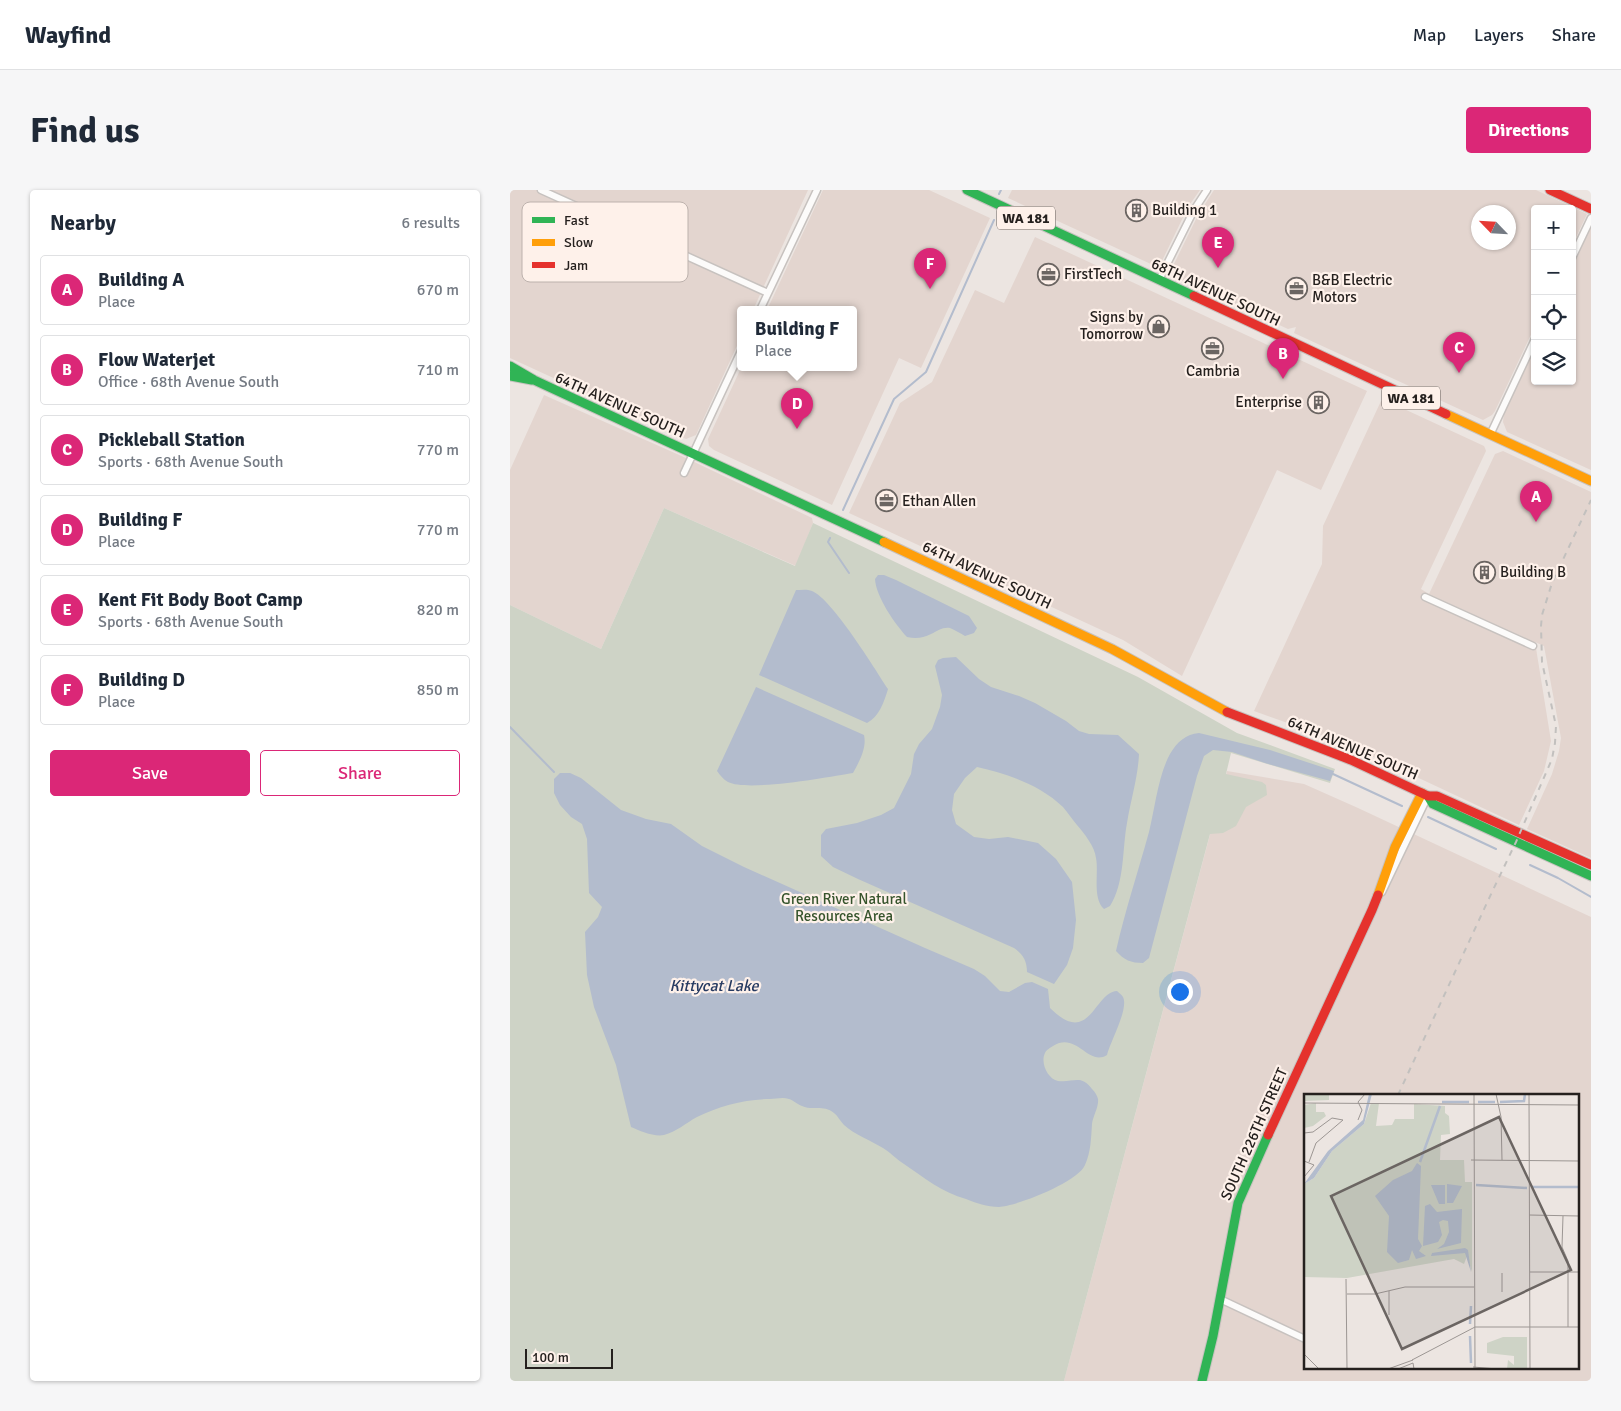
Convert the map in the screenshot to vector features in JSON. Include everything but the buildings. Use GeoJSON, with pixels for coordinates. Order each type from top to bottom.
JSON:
{"type":"FeatureCollection","features":[{"type":"Feature","properties":{"kind":"street"},"geometry":{"type":"LineString","coordinates":[[541,190],[567,202]]}},
{"type":"Feature","properties":{"kind":"street"},"geometry":{"type":"LineString","coordinates":[[762,306],[817,190]]}},
{"type":"Feature","properties":{"kind":"street","name":"68TH AVENUE SOUTH"},"geometry":{"type":"LineString","coordinates":[[967,190],[1591,481]]}},
{"type":"Feature","properties":{"kind":"street"},"geometry":{"type":"LineString","coordinates":[[1159,280],[1194,210],[1207,190]]}},
{"type":"Feature","properties":{"kind":"street"},"geometry":{"type":"LineString","coordinates":[[1550,190],[1591,208]]}},
{"type":"Feature","properties":{"kind":"street"},"geometry":{"type":"LineString","coordinates":[[1576,250],[1591,218]]}},
{"type":"Feature","properties":{"kind":"street"},"geometry":{"type":"LineString","coordinates":[[688,257],[768,293]]}},
{"type":"Feature","properties":{"kind":"street"},"geometry":{"type":"LineString","coordinates":[[1490,435],[1535,340]]}},
{"type":"Feature","properties":{"kind":"street"},"geometry":{"type":"LineString","coordinates":[[684,473],[737,360]]}},
{"type":"Feature","properties":{"kind":"street","name":"64TH AVENUE SOUTH"},"geometry":{"type":"LineString","coordinates":[[510,366],[534,380],[1116,651],[1191,694],[1232,714],[1351,760],[1425,795],[1437,796],[1591,865]]}},
{"type":"Feature","properties":{"kind":"street","name":"64TH AVENUE SOUTH"},"geometry":{"type":"LineString","coordinates":[[510,376],[534,380]]}},
{"type":"Feature","properties":{"kind":"street"},"geometry":{"type":"LineString","coordinates":[[1425,597],[1533,646]]}},
{"type":"Feature","properties":{"kind":"street","name":"64TH AVENUE SOUTH"},"geometry":{"type":"LineString","coordinates":[[1425,795],[1433,804],[1591,876]]}},
{"type":"Feature","properties":{"kind":"street","name":"SOUTH 226TH STREET"},"geometry":{"type":"LineString","coordinates":[[1202,1381],[1207,1366],[1220,1300],[1235,1210],[1240,1195],[1372,910],[1396,847],[1425,795]]}},
{"type":"Feature","properties":{"kind":"street"},"geometry":{"type":"LineString","coordinates":[[1220,1300],[1304,1339]]}},
{"type":"Feature","properties":{"kind":"shaded area"},"geometry":{"type":"Polygon","coordinates":[[[510,190],[808,190],[755,306],[737,306],[737,346],[696,435],[686,439],[510,358],[510,190]]]}},
{"type":"Feature","properties":{"kind":"shaded area"},"geometry":{"type":"Polygon","coordinates":[[[823,190],[929,190],[990,218],[921,368],[899,358],[832,505],[709,446],[708,439],[740,371],[857,371],[857,306],[769,306],[823,190]]]}},
{"type":"Feature","properties":{"kind":"shaded area"},"geometry":{"type":"Polygon","coordinates":[[[1012,190],[1200,190],[1188,207],[1162,261],[1153,265],[1008,198],[1012,190]]]}},
{"type":"Feature","properties":{"kind":"shaded area"},"geometry":{"type":"Polygon","coordinates":[[[1214,190],[1536,190],[1568,205],[1531,205],[1531,334],[1495,411],[1483,420],[1294,333],[1296,327],[1288,329],[1179,279],[1174,270],[1174,264],[1198,215],[1214,190]]]}},
{"type":"Feature","properties":{"kind":"shaded area"},"geometry":{"type":"Polygon","coordinates":[[[1576,209],[1587,214],[1576,237],[1576,209]]]}},
{"type":"Feature","properties":{"kind":"shaded area"},"geometry":{"type":"Polygon","coordinates":[[[1591,225],[1591,470],[1507,432],[1503,422],[1504,412],[1531,354],[1531,385],[1576,385],[1576,257],[1591,225]]]}},
{"type":"Feature","properties":{"kind":"shaded area"},"geometry":{"type":"Polygon","coordinates":[[[1035,237],[1367,391],[1321,490],[1277,470],[1182,676],[1123,640],[849,513],[900,403],[932,382],[975,290],[1004,303],[1035,237]]]}},
{"type":"Feature","properties":{"kind":"shaded area"},"geometry":{"type":"Polygon","coordinates":[[[544,395],[686,458],[812,518],[813,523],[796,566],[664,508],[601,649],[510,605],[510,470],[544,395]]]}},
{"type":"Feature","properties":{"kind":"shaded area"},"geometry":{"type":"Polygon","coordinates":[[[1381,401],[1402,408],[1484,446],[1486,451],[1421,589],[1429,594],[1495,454],[1503,451],[1591,492],[1591,858],[1527,829],[1552,774],[1561,738],[1544,646],[1535,642],[1551,741],[1544,771],[1519,825],[1344,743],[1254,711],[1322,564],[1323,526],[1381,401]]]}},
{"type":"Feature","properties":{"kind":"shaded area"},"geometry":{"type":"Polygon","coordinates":[[[1227,771],[1304,784],[1591,917],[1591,1381],[1064,1381],[1227,771]]]}},
{"type":"Feature","properties":{"kind":"green space","name":"Green River Natural Resources Area"},"geometry":{"type":"Polygon","coordinates":[[[664,508],[795,566],[813,523],[1138,677],[1237,733],[1335,769],[1330,783],[1231,753],[1226,774],[1262,782],[1266,785],[1267,795],[1246,807],[1236,826],[1223,833],[1210,834],[1064,1381],[510,1381],[510,605],[601,649],[664,508]]]}},
{"type":"Feature","properties":{"kind":"water"},"geometry":{"type":"Polygon","coordinates":[[[878,575],[884,575],[896,580],[969,616],[977,628],[974,633],[965,636],[947,628],[922,637],[907,637],[882,602],[876,586],[875,579],[878,575]]]}},
{"type":"Feature","properties":{"kind":"water"},"geometry":{"type":"Polygon","coordinates":[[[796,590],[812,591],[830,607],[853,636],[888,689],[878,713],[867,723],[759,675],[796,590]]]}},
{"type":"Feature","properties":{"kind":"water"},"geometry":{"type":"Polygon","coordinates":[[[956,657],[979,679],[991,687],[1035,703],[1079,731],[1089,734],[1118,735],[1139,754],[1136,780],[1125,833],[1121,876],[1115,897],[1110,906],[1104,909],[1098,899],[1097,864],[1094,849],[1065,809],[1054,799],[1023,781],[977,767],[965,778],[954,794],[952,810],[956,824],[974,837],[989,839],[1008,837],[1038,843],[1056,859],[1072,882],[1076,920],[1073,948],[1067,965],[1054,984],[1027,972],[1024,958],[1014,948],[858,879],[833,867],[821,856],[821,835],[826,829],[857,823],[881,815],[894,808],[911,774],[914,754],[919,744],[932,729],[940,707],[942,695],[935,666],[938,660],[956,657]]]}},
{"type":"Feature","properties":{"kind":"water"},"geometry":{"type":"Polygon","coordinates":[[[756,687],[864,735],[863,750],[853,773],[770,785],[738,785],[725,780],[717,771],[756,687]]]}},
{"type":"Feature","properties":{"kind":"water"},"geometry":{"type":"Polygon","coordinates":[[[1199,733],[1270,750],[1334,771],[1330,781],[1232,752],[1213,750],[1204,756],[1149,958],[1143,963],[1131,962],[1116,951],[1149,832],[1162,772],[1170,754],[1179,742],[1190,735],[1199,733]]]}},
{"type":"Feature","properties":{"kind":"water","name":"Kittycat Lake"},"geometry":{"type":"Polygon","coordinates":[[[560,773],[570,773],[581,778],[621,810],[646,819],[671,824],[702,846],[744,867],[974,969],[985,976],[1000,991],[1009,992],[1025,983],[1032,982],[1048,989],[1050,1008],[1063,1019],[1074,1022],[1083,1020],[1109,994],[1117,991],[1123,997],[1123,1009],[1107,1055],[1094,1057],[1076,1045],[1061,1043],[1047,1050],[1044,1057],[1044,1066],[1054,1080],[1080,1080],[1088,1084],[1098,1098],[1088,1155],[1085,1165],[1080,1172],[1046,1192],[1008,1206],[999,1207],[982,1204],[949,1193],[933,1184],[886,1150],[848,1129],[830,1110],[806,1107],[784,1098],[751,1100],[723,1106],[697,1117],[677,1130],[664,1135],[643,1132],[631,1127],[616,1065],[594,1007],[587,975],[585,932],[598,917],[602,907],[589,893],[587,839],[582,824],[571,817],[560,805],[554,793],[554,779],[560,773]]]}},
{"type":"Feature","properties":{"kind":"waterway"},"geometry":{"type":"LineString","coordinates":[[999,194],[1001,190]]}},
{"type":"Feature","properties":{"kind":"waterway"},"geometry":{"type":"LineString","coordinates":[[843,510],[894,399],[926,372],[994,220]]}},
{"type":"Feature","properties":{"kind":"waterway"},"geometry":{"type":"LineString","coordinates":[[830,538],[828,542],[849,573]]}},
{"type":"Feature","properties":{"kind":"waterway"},"geometry":{"type":"LineString","coordinates":[[510,727],[554,772]]}},
{"type":"Feature","properties":{"kind":"waterway"},"geometry":{"type":"LineString","coordinates":[[1333,774],[1402,806]]}},
{"type":"Feature","properties":{"kind":"waterway"},"geometry":{"type":"LineString","coordinates":[[1428,817],[1496,849]]}},
{"type":"Feature","properties":{"kind":"waterway"},"geometry":{"type":"LineString","coordinates":[[1530,865],[1591,897]]}},
{"type":"Feature","properties":{"kind":"railway"},"geometry":{"type":"LineString","coordinates":[[1398,1094],[1516,842],[1552,759],[1556,726],[1542,662],[1542,615],[1552,583],[1591,500]]}},
{"type":"Feature","properties":{"kind":"traffic: fast"},"geometry":{"type":"LineString","coordinates":[[967,190],[1194,296]]}},
{"type":"Feature","properties":{"kind":"traffic: fast"},"geometry":{"type":"LineString","coordinates":[[510,366],[534,380],[884,542]]}},
{"type":"Feature","properties":{"kind":"traffic: fast"},"geometry":{"type":"LineString","coordinates":[[510,376],[532,380]]}},
{"type":"Feature","properties":{"kind":"traffic: fast"},"geometry":{"type":"LineString","coordinates":[[1428,796],[1433,804],[1591,876]]}},
{"type":"Feature","properties":{"kind":"traffic: fast"},"geometry":{"type":"LineString","coordinates":[[1202,1381],[1213,1336],[1238,1203],[1268,1135]]}},
{"type":"Feature","properties":{"kind":"traffic: slow"},"geometry":{"type":"LineString","coordinates":[[1446,414],[1591,481]]}},
{"type":"Feature","properties":{"kind":"traffic: slow"},"geometry":{"type":"LineString","coordinates":[[884,542],[1112,649],[1227,712]]}},
{"type":"Feature","properties":{"kind":"traffic: slow"},"geometry":{"type":"LineString","coordinates":[[1378,895],[1395,847],[1422,793]]}},
{"type":"Feature","properties":{"kind":"traffic: jam"},"geometry":{"type":"LineString","coordinates":[[1550,190],[1591,209]]}},
{"type":"Feature","properties":{"kind":"traffic: jam"},"geometry":{"type":"LineString","coordinates":[[1194,296],[1446,414]]}},
{"type":"Feature","properties":{"kind":"traffic: jam"},"geometry":{"type":"LineString","coordinates":[[1227,712],[1351,760],[1428,796],[1437,796],[1591,865]]}},
{"type":"Feature","properties":{"kind":"traffic: jam"},"geometry":{"type":"LineString","coordinates":[[1268,1135],[1378,895]]}},
{"type":"Feature","properties":{"kind":"place","name":"Building 1"},"geometry":{"type":"Point","coordinates":[1136,210]}},
{"type":"Feature","properties":{"kind":"place","name":"Kent Fit Body Boot Camp"},"geometry":{"type":"Point","coordinates":[1218,268]}},
{"type":"Feature","properties":{"kind":"place","name":"FirstTech"},"geometry":{"type":"Point","coordinates":[1048,274]}},
{"type":"Feature","properties":{"kind":"place","name":"Building D"},"geometry":{"type":"Point","coordinates":[930,289]}},
{"type":"Feature","properties":{"kind":"place","name":"B&B Electric Motors"},"geometry":{"type":"Point","coordinates":[1296,289]}},
{"type":"Feature","properties":{"kind":"place","name":"Signs by Tomorrow"},"geometry":{"type":"Point","coordinates":[1159,326]}},
{"type":"Feature","properties":{"kind":"place","name":"Cambria"},"geometry":{"type":"Point","coordinates":[1213,348]}},
{"type":"Feature","properties":{"kind":"place","name":"Pickleball Station"},"geometry":{"type":"Point","coordinates":[1459,373]}},
{"type":"Feature","properties":{"kind":"place","name":"Flow Waterjet"},"geometry":{"type":"Point","coordinates":[1283,379]}},
{"type":"Feature","properties":{"kind":"place","name":"Enterprise"},"geometry":{"type":"Point","coordinates":[1318,402]}},
{"type":"Feature","properties":{"kind":"place","name":"Building F"},"geometry":{"type":"Point","coordinates":[797,429]}},
{"type":"Feature","properties":{"kind":"place","name":"Ethan Allen"},"geometry":{"type":"Point","coordinates":[886,501]}},
{"type":"Feature","properties":{"kind":"place","name":"Building A"},"geometry":{"type":"Point","coordinates":[1536,522]}},
{"type":"Feature","properties":{"kind":"place","name":"Building B"},"geometry":{"type":"Point","coordinates":[1484,572]}}]}
